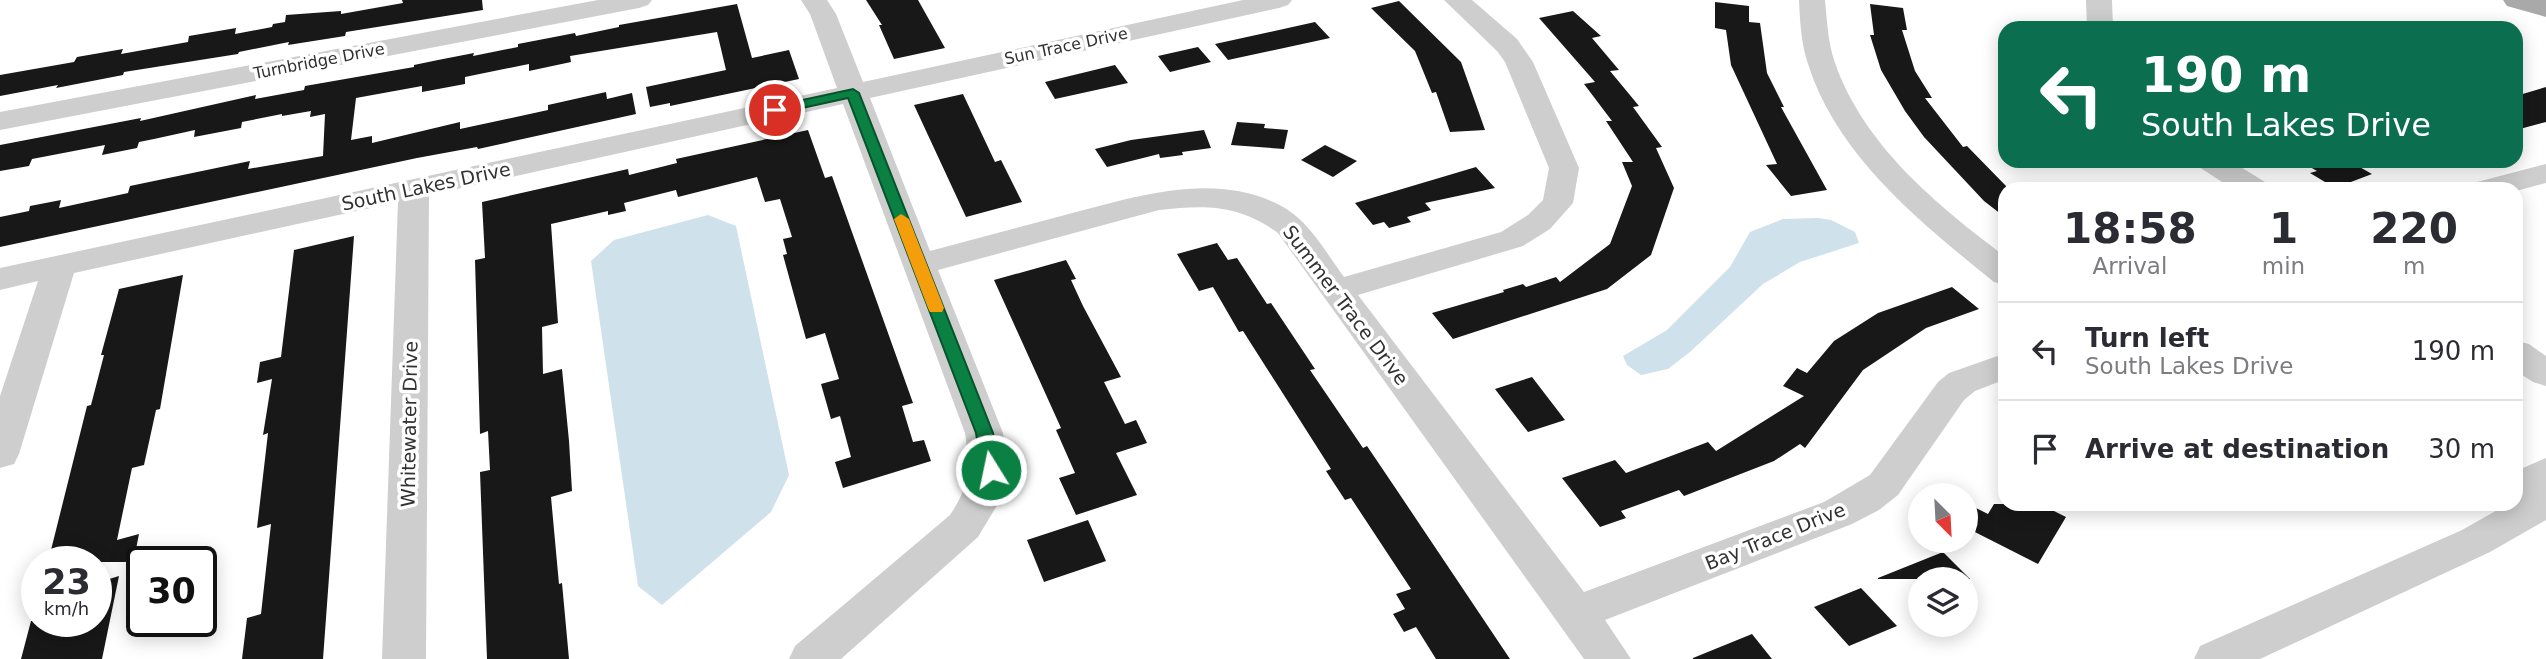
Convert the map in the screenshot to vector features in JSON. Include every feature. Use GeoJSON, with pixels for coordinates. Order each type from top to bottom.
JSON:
{"type":"FeatureCollection","features":[{"type":"Feature","properties":{"kind":"main road"},"geometry":{"type":"LineString","coordinates":[[2517,0],[2546,8]]}},
{"type":"Feature","properties":{"kind":"street","name":"Turnbridge Drive"},"geometry":{"type":"LineString","coordinates":[[0,121],[639,0]]}},
{"type":"Feature","properties":{"kind":"street"},"geometry":{"type":"LineString","coordinates":[[811,659],[964,526],[982,499],[991,470],[984,433],[823,14],[814,0]]}},
{"type":"Feature","properties":{"kind":"street","name":"Sun Trace Drive"},"geometry":{"type":"LineString","coordinates":[[853,93],[1279,0]]}},
{"type":"Feature","properties":{"kind":"street"},"geometry":{"type":"LineString","coordinates":[[1336,290],[1512,239],[1539,222],[1557,203],[1564,182],[1564,168],[1519,62],[1507,45],[1457,0]]}},
{"type":"Feature","properties":{"kind":"street"},"geometry":{"type":"LineString","coordinates":[[1812,0],[1817,50],[1825,73],[1854,127],[1913,195],[1946,227],[1998,268]]}},
{"type":"Feature","properties":{"kind":"street"},"geometry":{"type":"LineString","coordinates":[[2099,0],[2100,21]]}},
{"type":"Feature","properties":{"kind":"street","name":"South Lakes Drive"},"geometry":{"type":"LineString","coordinates":[[0,279],[853,93]]}},
{"type":"Feature","properties":{"kind":"street"},"geometry":{"type":"LineString","coordinates":[[2221,168],[2243,182]]}},
{"type":"Feature","properties":{"kind":"street"},"geometry":{"type":"LineString","coordinates":[[2513,182],[2546,173]]}},
{"type":"Feature","properties":{"kind":"street","name":"Whitewater Drive"},"geometry":{"type":"LineString","coordinates":[[404,659],[414,188]]}},
{"type":"Feature","properties":{"kind":"street","name":"Summer Trace Drive"},"geometry":{"type":"LineString","coordinates":[[919,264],[1158,201],[1210,196],[1245,202],[1276,215],[1289,226],[1609,659]]}},
{"type":"Feature","properties":{"kind":"street"},"geometry":{"type":"LineString","coordinates":[[0,454],[60,266]]}},
{"type":"Feature","properties":{"kind":"street"},"geometry":{"type":"LineString","coordinates":[[2523,348],[2546,360]]}},
{"type":"Feature","properties":{"kind":"street"},"geometry":{"type":"LineString","coordinates":[[2523,358],[2546,373]]}},
{"type":"Feature","properties":{"kind":"street","name":"Bay Trace Drive"},"geometry":{"type":"LineString","coordinates":[[1576,613],[1838,513],[1865,499],[1890,477],[1951,391],[1962,382],[1998,368]]}},
{"type":"Feature","properties":{"kind":"street"},"geometry":{"type":"LineString","coordinates":[[2523,487],[2546,472]]}},
{"type":"Feature","properties":{"kind":"street"},"geometry":{"type":"LineString","coordinates":[[2216,659],[2476,541],[2546,501]]}},
{"type":"Feature","properties":{"kind":"street"},"geometry":{"type":"LineString","coordinates":[[2350,598],[2380,574],[2484,511]]}},
{"type":"Feature","properties":{"kind":"shaded area"},"geometry":{"type":"Polygon","coordinates":[[[708,215],[736,226],[789,475],[771,512],[662,605],[638,586],[591,261],[614,240],[708,215]]]}},
{"type":"Feature","properties":{"kind":"shaded area"},"geometry":{"type":"Polygon","coordinates":[[[1783,219],[1831,220],[1855,232],[1859,243],[1800,262],[1763,284],[1668,369],[1641,375],[1627,365],[1623,356],[1667,330],[1730,267],[1750,232],[1783,219]]]}},
{"type":"Feature","properties":{"kind":"building"},"geometry":{"type":"Polygon","coordinates":[[[402,0],[482,0],[483,10],[346,32],[345,36],[288,45],[289,42],[238,54],[0,96],[0,75],[74,62],[77,57],[123,49],[121,54],[188,42],[189,36],[236,28],[235,34],[272,27],[273,24],[285,22],[286,15],[341,11],[341,14],[403,3],[402,0]]]}},
{"type":"Feature","properties":{"kind":"building"},"geometry":{"type":"Polygon","coordinates":[[[866,0],[918,0],[945,48],[894,59],[879,25],[882,25],[866,0]]]}},
{"type":"Feature","properties":{"kind":"building"},"geometry":{"type":"Polygon","coordinates":[[[1399,1],[1461,62],[1485,130],[1450,132],[1436,92],[1432,93],[1415,51],[1371,8],[1399,1]]]}},
{"type":"Feature","properties":{"kind":"building"},"geometry":{"type":"Polygon","coordinates":[[[1715,2],[1749,6],[1749,22],[1760,23],[1767,73],[1784,107],[1781,107],[1827,190],[1791,196],[1766,165],[1777,164],[1731,65],[1726,30],[1715,28],[1715,2]]]}},
{"type":"Feature","properties":{"kind":"building"},"geometry":{"type":"Polygon","coordinates":[[[737,4],[752,58],[789,50],[799,79],[670,106],[670,103],[650,107],[646,87],[726,70],[717,32],[570,56],[571,62],[529,71],[529,64],[465,77],[465,84],[422,92],[422,86],[356,98],[351,140],[372,136],[372,143],[460,122],[460,129],[548,110],[548,105],[606,92],[607,99],[632,93],[636,114],[0,247],[0,217],[29,211],[30,206],[61,200],[59,208],[128,193],[130,186],[250,161],[248,169],[323,156],[325,114],[310,117],[311,111],[282,114],[242,122],[241,128],[194,137],[195,130],[139,142],[137,148],[102,155],[105,145],[32,159],[29,166],[0,171],[0,145],[141,118],[140,121],[256,95],[255,99],[304,90],[305,86],[737,4]]]}},
{"type":"Feature","properties":{"kind":"building"},"geometry":{"type":"Polygon","coordinates":[[[1870,4],[1903,8],[1907,30],[1902,30],[1915,71],[1932,98],[1925,98],[1963,147],[1967,146],[2002,182],[1998,182],[1998,212],[1984,201],[1924,137],[1905,111],[1881,70],[1870,35],[1874,35],[1870,4]]]}},
{"type":"Feature","properties":{"kind":"building"},"geometry":{"type":"Polygon","coordinates":[[[1573,11],[1601,36],[1592,38],[1619,70],[1610,71],[1639,106],[1633,107],[1662,147],[1656,148],[1674,188],[1651,255],[1607,289],[1453,339],[1432,313],[1523,284],[1526,287],[1556,277],[1560,282],[1610,244],[1632,186],[1622,162],[1633,162],[1606,121],[1612,121],[1584,84],[1595,82],[1539,18],[1573,11]]]}},
{"type":"Feature","properties":{"kind":"building"},"geometry":{"type":"Polygon","coordinates":[[[1315,22],[1330,38],[1228,60],[1215,44],[1315,22]]]}},
{"type":"Feature","properties":{"kind":"building"},"geometry":{"type":"Polygon","coordinates":[[[1198,47],[1211,62],[1170,72],[1158,56],[1198,47]]]}},
{"type":"Feature","properties":{"kind":"building"},"geometry":{"type":"Polygon","coordinates":[[[1115,65],[1128,83],[1055,99],[1045,82],[1115,65]]]}},
{"type":"Feature","properties":{"kind":"building"},"geometry":{"type":"Polygon","coordinates":[[[2546,87],[2546,122],[2523,128],[2523,94],[2546,87]]]}},
{"type":"Feature","properties":{"kind":"building"},"geometry":{"type":"Polygon","coordinates":[[[963,94],[995,162],[1001,160],[1022,202],[966,217],[914,105],[963,94]]]}},
{"type":"Feature","properties":{"kind":"building"},"geometry":{"type":"Polygon","coordinates":[[[1237,122],[1265,124],[1264,128],[1288,130],[1284,149],[1231,145],[1237,122]]]}},
{"type":"Feature","properties":{"kind":"building"},"geometry":{"type":"Polygon","coordinates":[[[808,130],[825,178],[832,176],[913,403],[902,406],[913,442],[924,440],[931,461],[843,488],[835,462],[851,457],[840,416],[831,419],[821,384],[839,379],[825,333],[806,339],[783,255],[787,254],[783,239],[792,237],[780,199],[765,202],[757,177],[678,197],[676,190],[624,203],[626,211],[608,215],[608,211],[551,224],[558,323],[542,327],[543,374],[562,369],[569,441],[572,491],[551,497],[569,659],[487,659],[480,472],[490,470],[488,431],[480,434],[475,260],[485,258],[482,202],[628,169],[629,175],[677,163],[676,159],[808,130]]]}},
{"type":"Feature","properties":{"kind":"building"},"geometry":{"type":"Polygon","coordinates":[[[1204,130],[1211,148],[1182,152],[1183,155],[1160,158],[1159,154],[1107,167],[1095,149],[1131,140],[1204,130]]]}},
{"type":"Feature","properties":{"kind":"building"},"geometry":{"type":"Polygon","coordinates":[[[1325,145],[1357,161],[1333,177],[1301,160],[1325,145]]]}},
{"type":"Feature","properties":{"kind":"building"},"geometry":{"type":"Polygon","coordinates":[[[1476,167],[1495,188],[1425,203],[1431,210],[1407,217],[1411,222],[1389,228],[1384,222],[1373,225],[1355,203],[1476,167]]]}},
{"type":"Feature","properties":{"kind":"building"},"geometry":{"type":"Polygon","coordinates":[[[2312,168],[2361,168],[2372,174],[2351,182],[2325,182],[2310,173],[2317,171],[2312,168]]]}},
{"type":"Feature","properties":{"kind":"building"},"geometry":{"type":"Polygon","coordinates":[[[354,236],[323,659],[242,659],[247,618],[261,614],[271,524],[257,528],[268,433],[263,435],[272,379],[257,383],[260,362],[281,357],[294,250],[354,236]]]}},
{"type":"Feature","properties":{"kind":"building"},"geometry":{"type":"Polygon","coordinates":[[[1217,243],[1228,260],[1237,258],[1267,304],[1271,303],[1315,369],[1310,370],[1363,448],[1367,446],[1510,659],[1436,659],[1416,627],[1404,632],[1393,614],[1405,609],[1396,594],[1411,589],[1351,498],[1345,500],[1326,471],[1331,469],[1243,331],[1239,332],[1213,287],[1199,291],[1177,254],[1217,243]]]}},
{"type":"Feature","properties":{"kind":"building"},"geometry":{"type":"Polygon","coordinates":[[[1066,260],[1076,279],[1071,280],[1083,306],[1121,377],[1104,382],[1125,424],[1136,420],[1147,443],[1116,453],[1137,495],[1076,515],[1059,478],[1075,473],[1056,430],[1061,428],[994,280],[1066,260]]]}},
{"type":"Feature","properties":{"kind":"building"},"geometry":{"type":"Polygon","coordinates":[[[183,275],[160,409],[156,410],[144,465],[132,468],[117,540],[139,534],[137,546],[126,546],[126,562],[112,562],[112,546],[52,546],[87,406],[91,405],[119,289],[183,275]]]}},
{"type":"Feature","properties":{"kind":"building"},"geometry":{"type":"Polygon","coordinates":[[[1952,287],[1979,309],[1926,328],[1863,370],[1805,448],[1800,444],[1774,461],[1684,496],[1679,490],[1621,511],[1626,518],[1600,527],[1562,478],[1615,460],[1626,473],[1708,442],[1716,451],[1804,396],[1783,386],[1797,368],[1807,373],[1834,341],[1878,313],[1952,287]]]}},
{"type":"Feature","properties":{"kind":"building"},"geometry":{"type":"Polygon","coordinates":[[[1532,377],[1565,420],[1528,432],[1495,389],[1532,377]]]}},
{"type":"Feature","properties":{"kind":"building"},"geometry":{"type":"Polygon","coordinates":[[[1994,504],[1998,504],[1998,511],[2054,511],[2066,517],[2038,564],[1978,534],[1978,509],[1988,514],[1994,504]]]}},
{"type":"Feature","properties":{"kind":"building"},"geometry":{"type":"Polygon","coordinates":[[[1088,520],[1106,561],[1044,582],[1027,540],[1088,520]]]}},
{"type":"Feature","properties":{"kind":"building"},"geometry":{"type":"Polygon","coordinates":[[[1940,553],[1944,553],[1958,567],[1908,567],[1908,579],[1878,578],[1940,553]]]}},
{"type":"Feature","properties":{"kind":"building"},"geometry":{"type":"Polygon","coordinates":[[[119,576],[112,610],[112,578],[119,576]]]}},
{"type":"Feature","properties":{"kind":"building"},"geometry":{"type":"Polygon","coordinates":[[[1861,588],[1897,626],[1849,646],[1814,607],[1861,588]]]}},
{"type":"Feature","properties":{"kind":"building"},"geometry":{"type":"Polygon","coordinates":[[[1752,634],[1772,659],[1693,659],[1693,658],[1752,634]]]}},
{"type":"Feature","properties":{"kind":"building"},"geometry":{"type":"Polygon","coordinates":[[[27,637],[107,637],[102,659],[21,659],[27,637]]]}},
{"type":"Feature","properties":{"kind":"slow traffic"},"geometry":{"type":"LineString","coordinates":[[901,219],[936,308]]}},
{"type":"Feature","properties":{"kind":"route"},"geometry":{"type":"LineString","coordinates":[[775,110],[853,93],[984,433],[991,470]]}}]}
